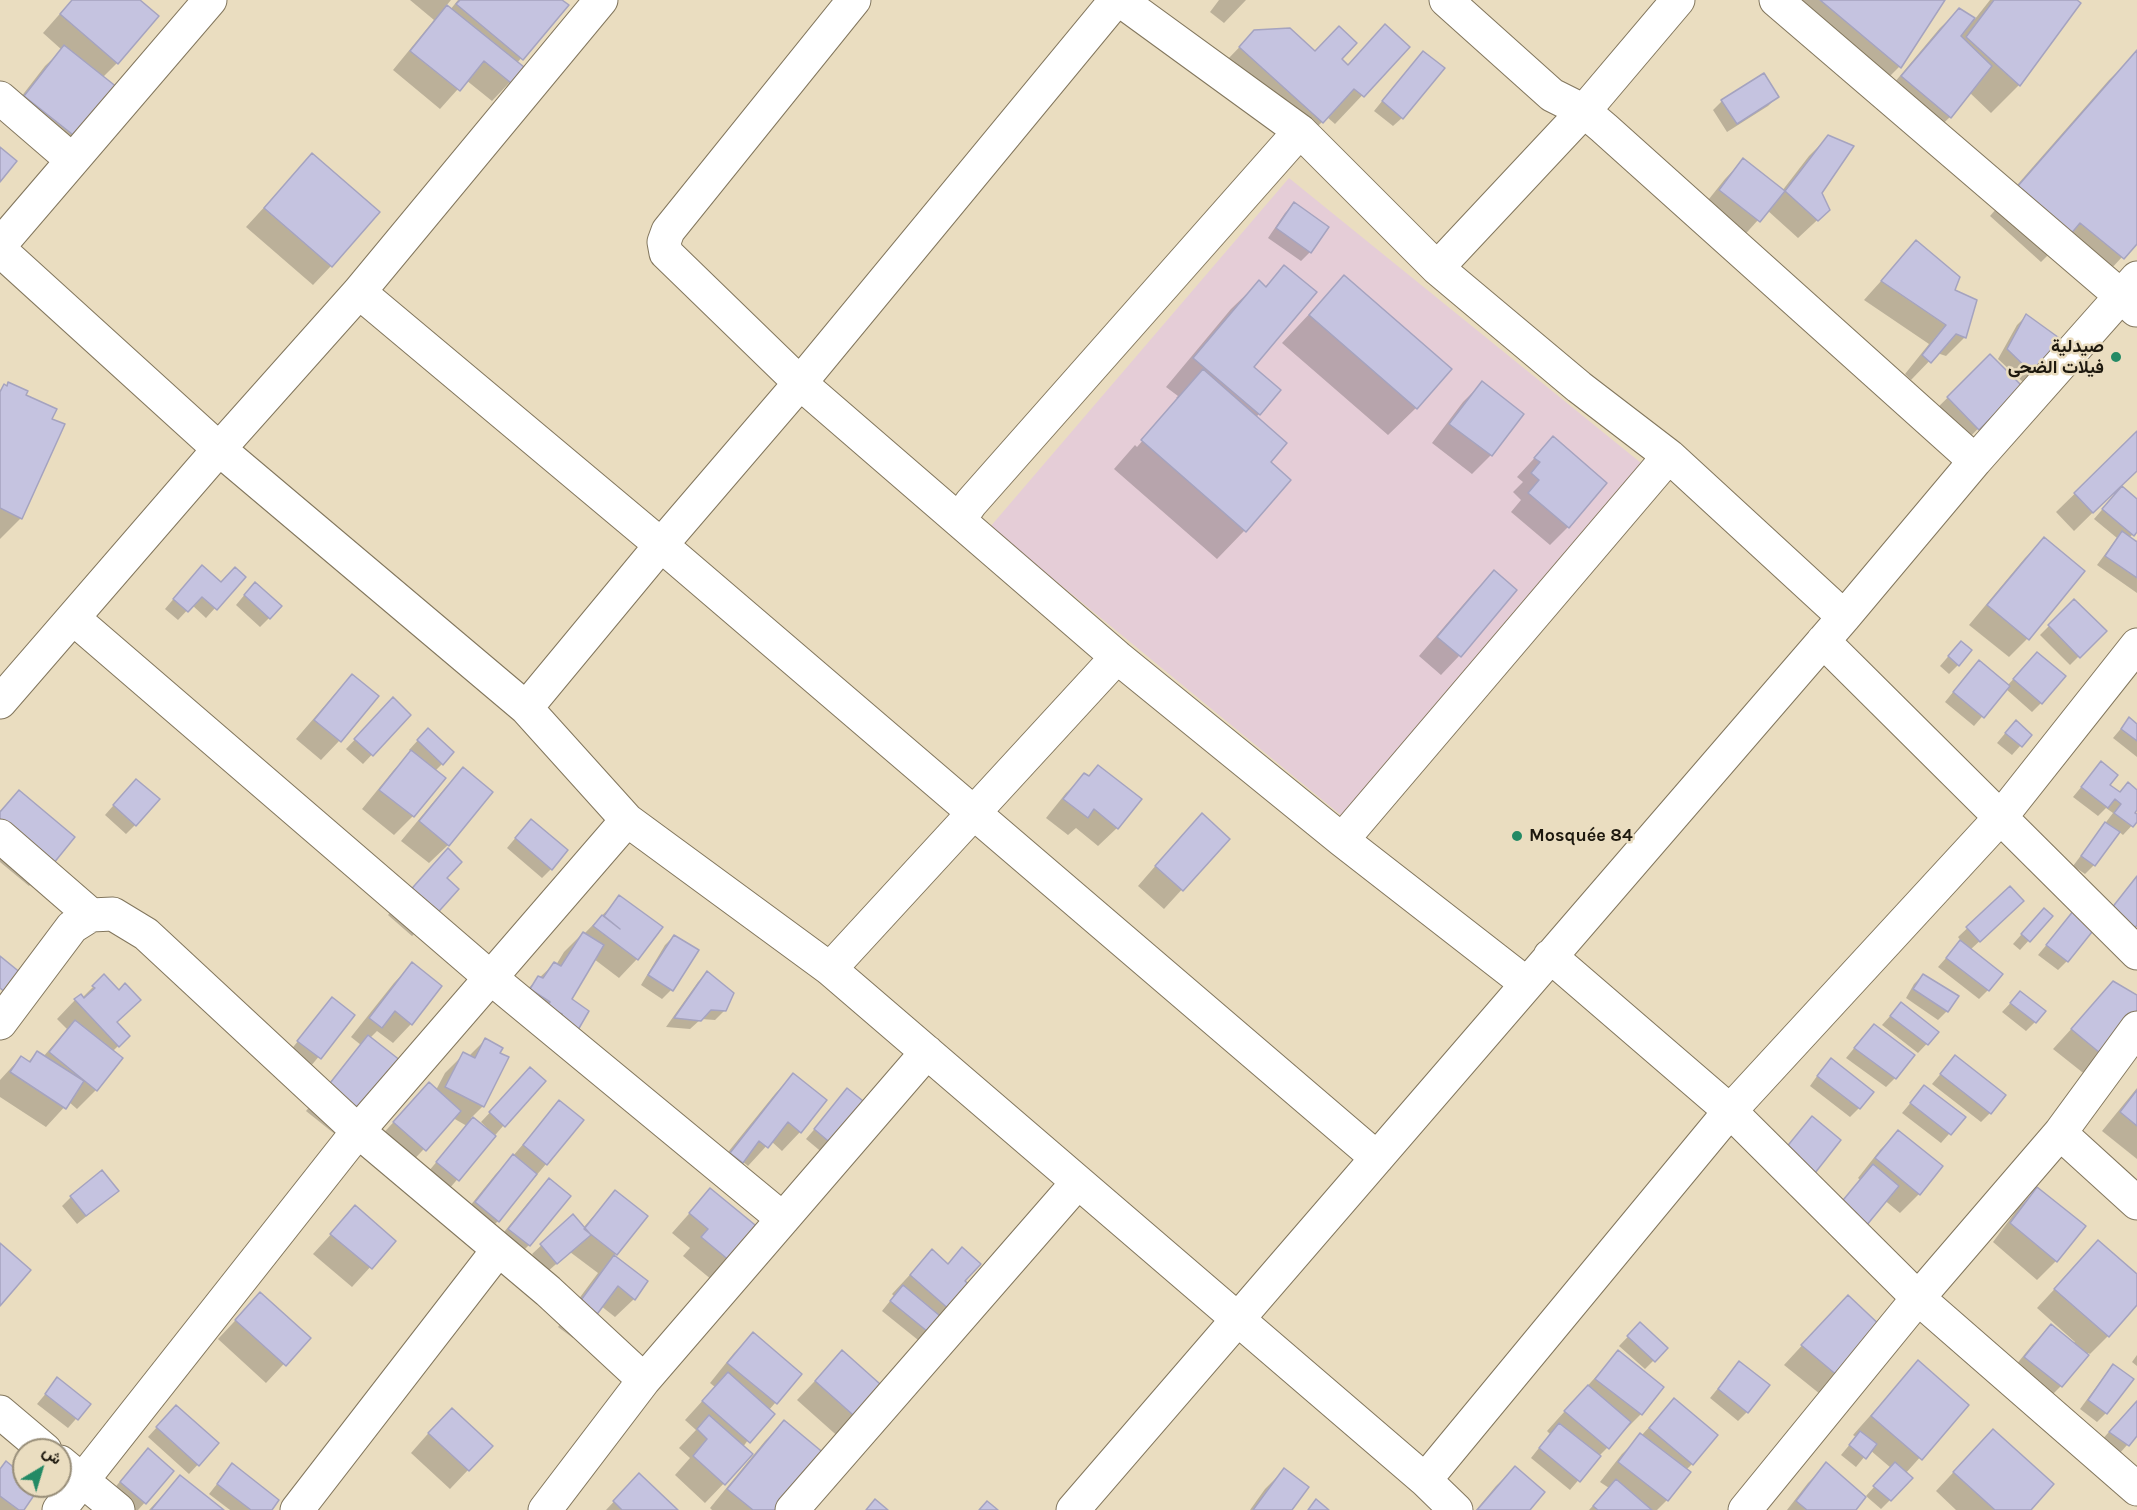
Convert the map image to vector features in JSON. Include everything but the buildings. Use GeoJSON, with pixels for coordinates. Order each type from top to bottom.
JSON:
{"type":"FeatureCollection","features":[{"type":"Feature","properties":{"kind":"street"},"geometry":{"type":"LineString","coordinates":[[0,245],[210,0]]}},
{"type":"Feature","properties":{"kind":"street"},"geometry":{"type":"LineString","coordinates":[[0,702],[219,449],[359,292],[601,0]]}},
{"type":"Feature","properties":{"kind":"street"},"geometry":{"type":"LineString","coordinates":[[854,0],[668,231],[664,242],[666,253],[800,383],[1117,657],[1342,840],[1527,984]]}},
{"type":"Feature","properties":{"kind":"street"},"geometry":{"type":"LineString","coordinates":[[526,708],[1118,0],[1300,131],[1437,268],[1579,387],[1669,456],[1844,617]]}},
{"type":"Feature","properties":{"kind":"street"},"geometry":{"type":"LineString","coordinates":[[1446,0],[1552,95],[1584,111],[1975,461]]}},
{"type":"Feature","properties":{"kind":"street"},"geometry":{"type":"LineString","coordinates":[[1437,268],[1584,111],[1678,0]]}},
{"type":"Feature","properties":{"kind":"street"},"geometry":{"type":"LineString","coordinates":[[1073,1510],[1844,617],[1975,461],[2132,295],[1776,0]]}},
{"type":"Feature","properties":{"kind":"street"},"geometry":{"type":"LineString","coordinates":[[0,98],[72,160]]}},
{"type":"Feature","properties":{"kind":"street"},"geometry":{"type":"LineString","coordinates":[[959,520],[971,503],[1300,131]]}},
{"type":"Feature","properties":{"kind":"street"},"geometry":{"type":"LineString","coordinates":[[0,250],[219,449],[526,708],[627,820],[830,969],[1425,1480],[1456,1510]]}},
{"type":"Feature","properties":{"kind":"street"},"geometry":{"type":"LineString","coordinates":[[359,292],[661,544],[1377,1158]]}},
{"type":"Feature","properties":{"kind":"street"},"geometry":{"type":"LineString","coordinates":[[1342,840],[1669,456]]}},
{"type":"Feature","properties":{"kind":"street"},"geometry":{"type":"LineString","coordinates":[[73,618],[491,978],[783,1219]]}},
{"type":"Feature","properties":{"kind":"street"},"geometry":{"type":"LineString","coordinates":[[1823,641],[2137,953]]}},
{"type":"Feature","properties":{"kind":"street"},"geometry":{"type":"LineString","coordinates":[[1425,1480],[1730,1111],[2000,818],[2137,645]]}},
{"type":"Feature","properties":{"kind":"street"},"geometry":{"type":"LineString","coordinates":[[830,969],[1117,657]]}},
{"type":"Feature","properties":{"kind":"street"},"geometry":{"type":"LineString","coordinates":[[72,1471],[358,1131],[627,820]]}},
{"type":"Feature","properties":{"kind":"street"},"geometry":{"type":"LineString","coordinates":[[0,836],[91,915]]}},
{"type":"Feature","properties":{"kind":"street"},"geometry":{"type":"LineString","coordinates":[[0,1023],[72,927],[91,915],[113,914],[146,934],[358,1131],[548,1291],[644,1380]]}},
{"type":"Feature","properties":{"kind":"street"},"geometry":{"type":"LineString","coordinates":[[1550,956],[1730,1111],[1918,1298],[2137,1489]]}},
{"type":"Feature","properties":{"kind":"street"},"geometry":{"type":"LineString","coordinates":[[1745,1510],[1918,1298],[2060,1133],[2137,1028]]}},
{"type":"Feature","properties":{"kind":"street"},"geometry":{"type":"LineString","coordinates":[[545,1510],[644,1380],[927,1052]]}},
{"type":"Feature","properties":{"kind":"street"},"geometry":{"type":"LineString","coordinates":[[2060,1133],[2137,1203]]}},
{"type":"Feature","properties":{"kind":"street"},"geometry":{"type":"LineString","coordinates":[[792,1510],[1078,1182]]}},
{"type":"Feature","properties":{"kind":"street"},"geometry":{"type":"LineString","coordinates":[[297,1510],[498,1250]]}},
{"type":"Feature","properties":{"kind":"street"},"geometry":{"type":"LineString","coordinates":[[0,1412],[31,1438]]}},
{"type":"Feature","properties":{"kind":"street"},"geometry":{"type":"LineString","coordinates":[[72,1473],[118,1510]]}},
{"type":"Feature","properties":{"kind":"shaded area"},"geometry":{"type":"Polygon","coordinates":[[[1289,178],[1646,467],[1342,816],[990,527],[1289,178]]]}},
{"type":"Feature","properties":{"kind":"place","name":"صيدلية فيلات الضحى"},"geometry":{"type":"Point","coordinates":[2116,357]}},
{"type":"Feature","properties":{"kind":"place","name":"Mosquée 84"},"geometry":{"type":"Point","coordinates":[1517,836]}}]}
